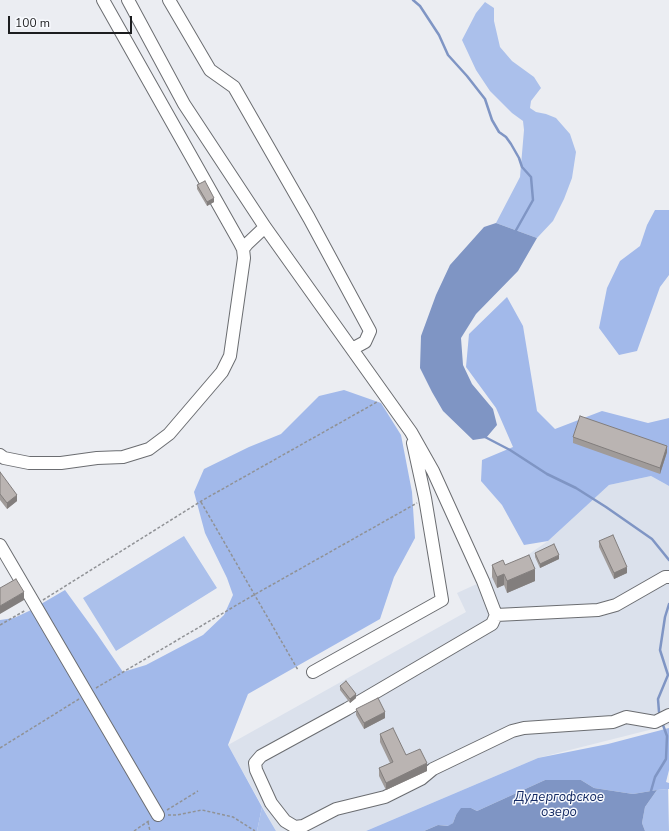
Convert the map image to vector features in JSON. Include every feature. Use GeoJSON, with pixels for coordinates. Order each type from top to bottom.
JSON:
{"type":"FeatureCollection","features":[{"type":"Feature","properties":{"kind":"street"},"geometry":{"type":"LineString","coordinates":[[0,455],[4,458],[29,463],[61,464],[97,458],[123,457],[149,449],[168,434],[222,372],[230,356],[244,258],[243,249],[103,0]]}},
{"type":"Feature","properties":{"kind":"street"},"geometry":{"type":"LineString","coordinates":[[128,0],[184,104],[265,227],[411,432],[433,471],[483,580],[496,615],[492,624],[347,709],[261,756],[255,763],[256,770],[271,803],[285,821],[295,827],[303,826],[336,809],[385,797],[421,779],[433,769],[512,731],[524,728],[613,722],[626,717],[655,722],[669,715]]}},
{"type":"Feature","properties":{"kind":"street"},"geometry":{"type":"LineString","coordinates":[[169,0],[210,70],[234,87],[309,218],[370,331],[365,342],[352,349]]}},
{"type":"Feature","properties":{"kind":"street"},"geometry":{"type":"LineString","coordinates":[[243,249],[265,227]]}},
{"type":"Feature","properties":{"kind":"street"},"geometry":{"type":"LineString","coordinates":[[313,672],[442,600],[425,498],[411,432]]}},
{"type":"Feature","properties":{"kind":"street"},"geometry":{"type":"LineString","coordinates":[[0,545],[87,694],[153,818]]}},
{"type":"Feature","properties":{"kind":"street"},"geometry":{"type":"LineString","coordinates":[[496,615],[598,610],[616,605],[665,577],[669,577]]}},
{"type":"Feature","properties":{"kind":"path"},"geometry":{"type":"LineString","coordinates":[[0,625],[36,605],[201,502],[386,397]]}},
{"type":"Feature","properties":{"kind":"path"},"geometry":{"type":"LineString","coordinates":[[0,748],[87,694],[255,594],[425,498]]}},
{"type":"Feature","properties":{"kind":"path"},"geometry":{"type":"LineString","coordinates":[[201,502],[298,670]]}},
{"type":"Feature","properties":{"kind":"path"},"geometry":{"type":"LineString","coordinates":[[134,831],[198,791]]}},
{"type":"Feature","properties":{"kind":"path"},"geometry":{"type":"LineString","coordinates":[[153,818],[202,810],[233,817],[255,831]]}},
{"type":"Feature","properties":{"kind":"path"},"geometry":{"type":"LineString","coordinates":[[150,831],[153,818]]}},
{"type":"Feature","properties":{"kind":"shaded area"},"geometry":{"type":"Polygon","coordinates":[[[485,2],[494,8],[494,21],[500,47],[512,61],[534,77],[541,88],[531,101],[530,108],[536,112],[556,118],[570,134],[576,152],[572,178],[564,199],[553,221],[537,238],[496,223],[520,177],[524,130],[523,121],[512,113],[490,91],[476,70],[462,40],[476,13],[485,2]]]}},
{"type":"Feature","properties":{"kind":"shaded area"},"geometry":{"type":"Polygon","coordinates":[[[655,210],[669,210],[669,275],[660,287],[637,351],[619,355],[599,328],[607,288],[620,261],[640,246],[647,225],[655,210]]]}},
{"type":"Feature","properties":{"kind":"shaded area"},"geometry":{"type":"Polygon","coordinates":[[[507,297],[523,326],[537,411],[555,429],[602,411],[648,423],[669,418],[669,486],[651,476],[609,485],[548,541],[524,545],[502,505],[481,481],[482,460],[513,447],[496,408],[466,367],[469,334],[507,297]]]}},
{"type":"Feature","properties":{"kind":"shaded area"},"geometry":{"type":"Polygon","coordinates":[[[344,390],[381,403],[401,435],[412,492],[415,538],[394,577],[380,619],[248,694],[228,745],[262,807],[257,831],[0,831],[0,620],[14,618],[65,590],[123,672],[146,665],[203,635],[224,615],[233,595],[227,578],[205,533],[194,492],[204,469],[249,447],[281,434],[319,396],[344,390]]]}},
{"type":"Feature","properties":{"kind":"shaded area"},"geometry":{"type":"Polygon","coordinates":[[[651,476],[669,486],[669,725],[538,758],[366,831],[276,831],[228,745],[466,612],[457,593],[503,572],[548,541],[609,485],[651,476]]]}},
{"type":"Feature","properties":{"kind":"shaded area"},"geometry":{"type":"Polygon","coordinates":[[[184,536],[217,588],[116,651],[83,598],[184,536]]]}},
{"type":"Feature","properties":{"kind":"shaded area"},"geometry":{"type":"Polygon","coordinates":[[[669,728],[669,770],[666,782],[669,783],[669,789],[633,794],[594,788],[581,780],[545,780],[477,811],[471,808],[456,815],[453,823],[449,826],[438,825],[424,831],[366,831],[538,758],[608,744],[669,728]]]}},
{"type":"Feature","properties":{"kind":"shaded area"},"geometry":{"type":"Polygon","coordinates":[[[668,789],[669,831],[645,831],[642,823],[645,807],[657,790],[668,789]]]}},
{"type":"Feature","properties":{"kind":"shaded area"},"geometry":{"type":"Polygon","coordinates":[[[262,807],[276,831],[257,831],[262,807]]]}},
{"type":"Feature","properties":{"kind":"water"},"geometry":{"type":"Polygon","coordinates":[[[496,223],[537,238],[518,271],[476,314],[461,338],[463,365],[472,384],[493,409],[497,425],[486,438],[473,440],[443,411],[420,368],[421,336],[436,295],[450,265],[484,227],[496,223]]]}},
{"type":"Feature","properties":{"kind":"water","name":"Дудергофское озеро"},"geometry":{"type":"Polygon","coordinates":[[[545,780],[581,780],[594,788],[633,794],[657,790],[645,807],[642,823],[645,831],[424,831],[438,825],[448,826],[453,823],[461,808],[471,808],[477,811],[545,780]]]}},
{"type":"Feature","properties":{"kind":"building"},"geometry":{"type":"Polygon","coordinates":[[[205,181],[214,198],[207,202],[197,185],[205,181]]]}},
{"type":"Feature","properties":{"kind":"building"},"geometry":{"type":"Polygon","coordinates":[[[580,416],[667,446],[660,468],[573,437],[580,416]]]}},
{"type":"Feature","properties":{"kind":"building"},"geometry":{"type":"Polygon","coordinates":[[[0,472],[17,495],[7,503],[0,494],[0,472]]]}},
{"type":"Feature","properties":{"kind":"building"},"geometry":{"type":"Polygon","coordinates":[[[613,535],[627,567],[614,573],[599,541],[613,535]]]}},
{"type":"Feature","properties":{"kind":"building"},"geometry":{"type":"Polygon","coordinates":[[[554,544],[559,555],[540,564],[535,553],[554,544]]]}},
{"type":"Feature","properties":{"kind":"building"},"geometry":{"type":"Polygon","coordinates":[[[529,555],[535,569],[507,581],[504,574],[497,577],[492,565],[503,560],[505,565],[529,555]]]}},
{"type":"Feature","properties":{"kind":"building"},"geometry":{"type":"Polygon","coordinates":[[[16,579],[24,592],[0,606],[0,588],[16,579]]]}},
{"type":"Feature","properties":{"kind":"building"},"geometry":{"type":"Polygon","coordinates":[[[346,681],[356,694],[350,699],[340,686],[346,681]]]}},
{"type":"Feature","properties":{"kind":"building"},"geometry":{"type":"Polygon","coordinates":[[[378,698],[385,712],[364,723],[356,709],[378,698]]]}},
{"type":"Feature","properties":{"kind":"building"},"geometry":{"type":"Polygon","coordinates":[[[393,728],[406,755],[420,749],[427,763],[386,783],[379,768],[393,762],[380,734],[393,728]]]}},
{"type":"Feature","properties":{"kind":"waterway"},"geometry":{"type":"LineString","coordinates":[[413,0],[420,6],[439,35],[448,55],[485,99],[492,120],[499,132],[506,137],[511,144],[522,167],[531,177],[533,200],[515,232]]}},
{"type":"Feature","properties":{"kind":"waterway"},"geometry":{"type":"LineString","coordinates":[[485,437],[510,450],[547,474],[576,488],[606,507],[652,539],[669,560]]}},
{"type":"Feature","properties":{"kind":"waterway"},"geometry":{"type":"LineString","coordinates":[[659,712],[658,699],[668,675],[660,650],[665,617],[669,604]]}},
{"type":"Feature","properties":{"kind":"waterway"},"geometry":{"type":"LineString","coordinates":[[651,791],[655,777],[666,759],[667,736],[663,725]]}}]}
